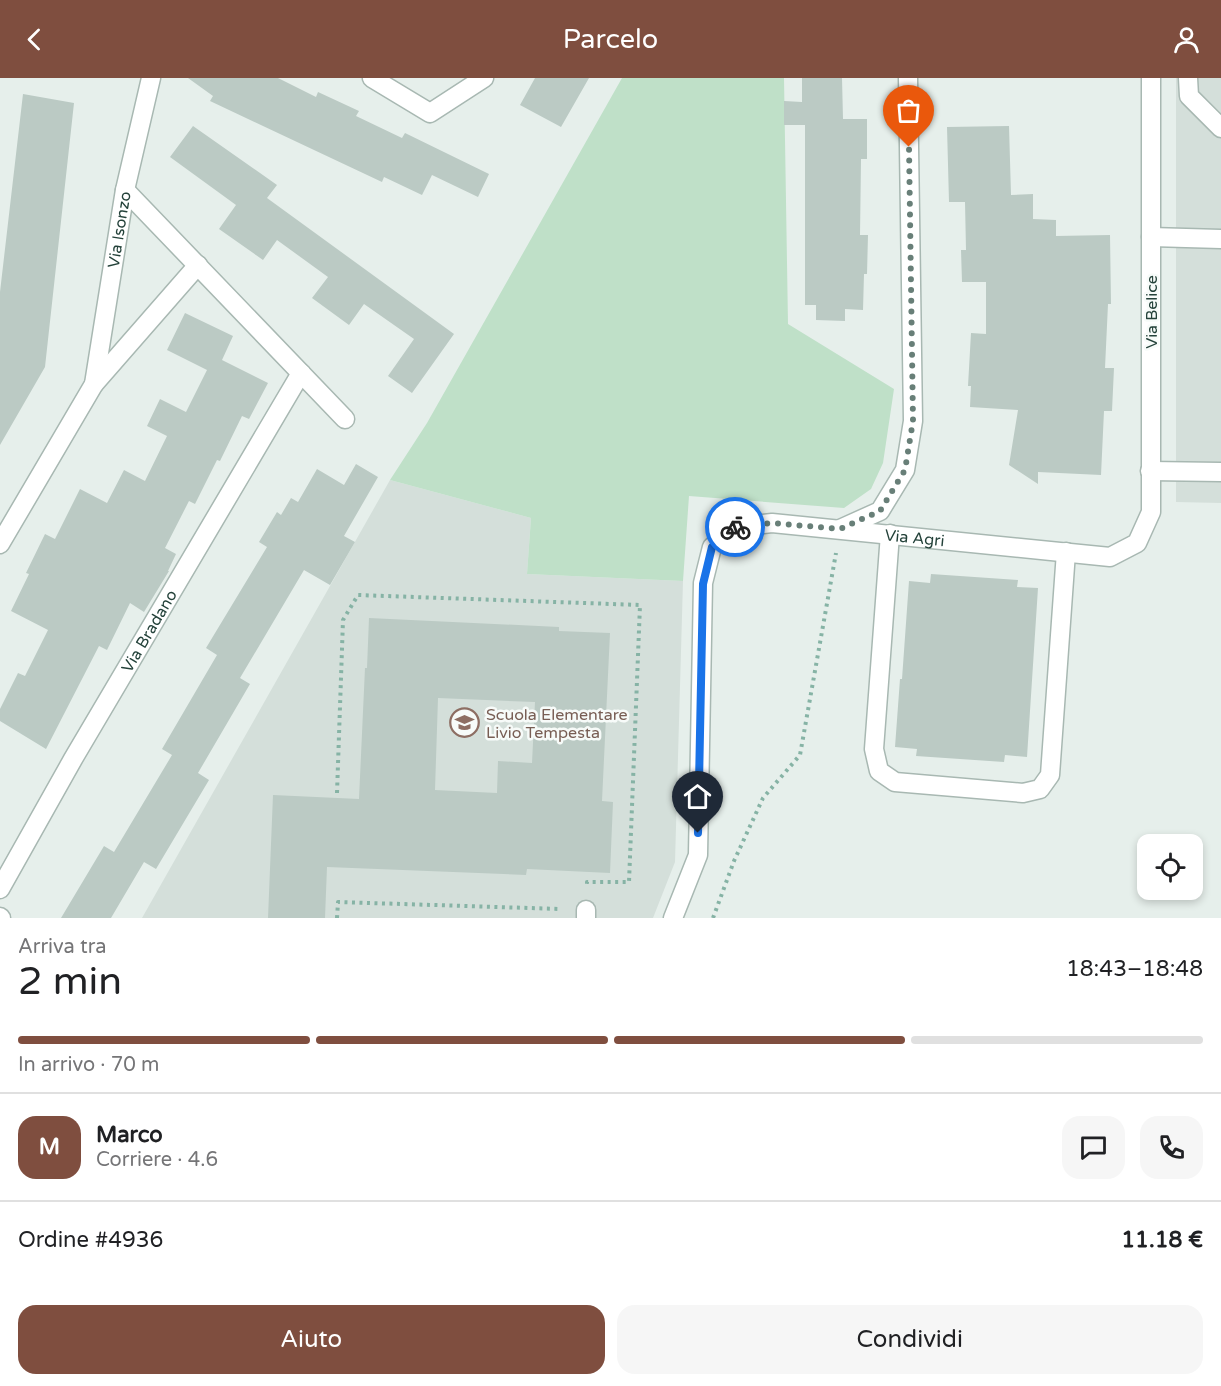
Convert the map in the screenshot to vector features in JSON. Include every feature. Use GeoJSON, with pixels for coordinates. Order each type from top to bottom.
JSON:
{"type":"FeatureCollection","features":[{"type":"Feature","properties":{"kind":"street"},"geometry":{"type":"LineString","coordinates":[[372,78],[430,113],[483,78]]}},
{"type":"Feature","properties":{"kind":"street"},"geometry":{"type":"LineString","coordinates":[[840,529],[880,511],[905,470],[913,421],[908,78]]}},
{"type":"Feature","properties":{"kind":"street","name":"Via Belice"},"geometry":{"type":"LineString","coordinates":[[1137,543],[1150,512],[1151,78]]}},
{"type":"Feature","properties":{"kind":"street"},"geometry":{"type":"LineString","coordinates":[[1188,78],[1188,96],[1221,128]]}},
{"type":"Feature","properties":{"kind":"street","name":"Via Isonzo"},"geometry":{"type":"LineString","coordinates":[[94,384],[144,79]]}},
{"type":"Feature","properties":{"kind":"street"},"geometry":{"type":"LineString","coordinates":[[125,190],[345,419]]}},
{"type":"Feature","properties":{"kind":"street"},"geometry":{"type":"LineString","coordinates":[[1151,237],[1221,239]]}},
{"type":"Feature","properties":{"kind":"street","name":"Via Isonzo"},"geometry":{"type":"LineString","coordinates":[[0,544],[94,384],[198,265]]}},
{"type":"Feature","properties":{"kind":"street","name":"Via Bradano"},"geometry":{"type":"LineString","coordinates":[[0,889],[73,759],[301,374]]}},
{"type":"Feature","properties":{"kind":"street"},"geometry":{"type":"LineString","coordinates":[[1150,471],[1221,472]]}},
{"type":"Feature","properties":{"kind":"street","name":"Via Agri"},"geometry":{"type":"LineString","coordinates":[[673,918],[698,855],[703,584],[712,547],[735,527],[772,523],[1110,557],[1137,543]]}},
{"type":"Feature","properties":{"kind":"street"},"geometry":{"type":"LineString","coordinates":[[890,534],[874,749],[879,771],[895,782],[1023,793],[1040,789],[1050,775],[1066,552]]}},
{"type":"Feature","properties":{"kind":"path"},"geometry":{"type":"LineString","coordinates":[[713,918],[734,861],[762,798],[800,754],[840,529]]}},
{"type":"Feature","properties":{"kind":"path"},"geometry":{"type":"LineString","coordinates":[[337,793],[343,620],[358,595],[640,605],[629,882],[588,882],[586,914],[338,902],[337,918]]}},
{"type":"Feature","properties":{"kind":"shaded area"},"geometry":{"type":"Polygon","coordinates":[[[1176,78],[1221,78],[1221,503],[1176,502],[1176,78]]]}},
{"type":"Feature","properties":{"kind":"shaded area","name":"Scuola Elementare Livio Tempesta"},"geometry":{"type":"Polygon","coordinates":[[[390,480],[531,518],[527,574],[683,581],[675,862],[653,918],[142,918],[390,480]]]}},
{"type":"Feature","properties":{"kind":"green space"},"geometry":{"type":"Polygon","coordinates":[[[622,78],[784,78],[788,324],[894,389],[883,463],[871,489],[844,508],[689,496],[683,581],[527,574],[531,518],[390,480],[427,423],[622,78]]]}},
{"type":"Feature","properties":{"kind":"building"},"geometry":{"type":"Polygon","coordinates":[[[188,78],[278,78],[316,97],[318,92],[359,111],[356,116],[402,138],[405,133],[489,174],[478,197],[432,175],[422,195],[384,177],[382,182],[210,101],[213,96],[188,78]]]}},
{"type":"Feature","properties":{"kind":"building"},"geometry":{"type":"Polygon","coordinates":[[[535,78],[589,78],[561,127],[520,105],[535,78]]]}},
{"type":"Feature","properties":{"kind":"building"},"geometry":{"type":"Polygon","coordinates":[[[802,78],[842,78],[843,119],[867,119],[867,159],[861,159],[860,235],[868,235],[867,274],[864,274],[863,310],[845,309],[845,321],[816,320],[816,305],[805,305],[805,125],[784,125],[784,101],[802,102],[802,78]]]}},
{"type":"Feature","properties":{"kind":"building"},"geometry":{"type":"Polygon","coordinates":[[[23,94],[74,103],[45,367],[0,445],[0,292],[23,94]]]}},
{"type":"Feature","properties":{"kind":"building"},"geometry":{"type":"Polygon","coordinates":[[[193,126],[277,185],[267,198],[454,334],[412,393],[388,376],[414,339],[364,304],[349,325],[312,298],[328,277],[277,240],[263,260],[219,229],[236,205],[170,157],[193,126]]]}},
{"type":"Feature","properties":{"kind":"building"},"geometry":{"type":"Polygon","coordinates":[[[1009,126],[1011,195],[1033,194],[1033,219],[1056,220],[1056,236],[1110,235],[1111,304],[1108,304],[1105,368],[1114,368],[1112,411],[1104,411],[1101,475],[1038,472],[1038,484],[1009,465],[1018,410],[970,407],[971,386],[968,386],[971,333],[986,334],[986,282],[962,282],[961,250],[966,250],[965,202],[949,202],[947,127],[1009,126]]]}},
{"type":"Feature","properties":{"kind":"building"},"geometry":{"type":"Polygon","coordinates":[[[185,313],[233,336],[222,360],[268,383],[249,419],[242,416],[195,504],[189,501],[165,548],[176,554],[169,571],[144,612],[130,603],[107,650],[99,646],[46,749],[0,721],[0,709],[18,673],[25,676],[48,630],[11,611],[45,534],[55,539],[80,489],[107,503],[124,470],[145,481],[167,436],[147,426],[160,399],[186,412],[207,370],[167,350],[185,313]]]}},
{"type":"Feature","properties":{"kind":"building"},"geometry":{"type":"Polygon","coordinates":[[[356,464],[378,477],[344,536],[355,542],[330,585],[304,570],[240,678],[250,684],[198,773],[209,780],[156,869],[144,862],[111,918],[61,918],[104,846],[114,852],[172,755],[162,749],[217,655],[206,648],[267,547],[259,542],[277,512],[281,515],[291,498],[298,502],[317,469],[344,485],[356,464]]]}},
{"type":"Feature","properties":{"kind":"building"},"geometry":{"type":"Polygon","coordinates":[[[931,574],[1018,580],[1017,587],[1038,588],[1027,757],[1005,755],[1004,762],[916,756],[917,749],[895,747],[909,581],[930,583],[931,574]]]}},
{"type":"Feature","properties":{"kind":"building"},"geometry":{"type":"Polygon","coordinates":[[[369,618],[559,627],[559,631],[610,633],[602,801],[613,802],[610,873],[527,869],[526,875],[327,867],[325,918],[268,918],[273,795],[359,799],[365,668],[367,668],[369,618]],[[438,698],[435,790],[497,793],[498,761],[532,763],[535,702],[438,698]]]}},
{"type":"Feature","properties":{"kind":"way so far"},"geometry":{"type":"LineString","coordinates":[[735,527],[772,523],[840,529],[880,511],[905,470],[913,421],[909,147]]}},
{"type":"Feature","properties":{"kind":"place","name":"Scuola Elementare Livio Tempesta"},"geometry":{"type":"Point","coordinates":[465,723]}},
{"type":"Feature","properties":{"kind":"route"},"geometry":{"type":"LineString","coordinates":[[698,833],[703,584],[712,547],[735,527]]}}]}
